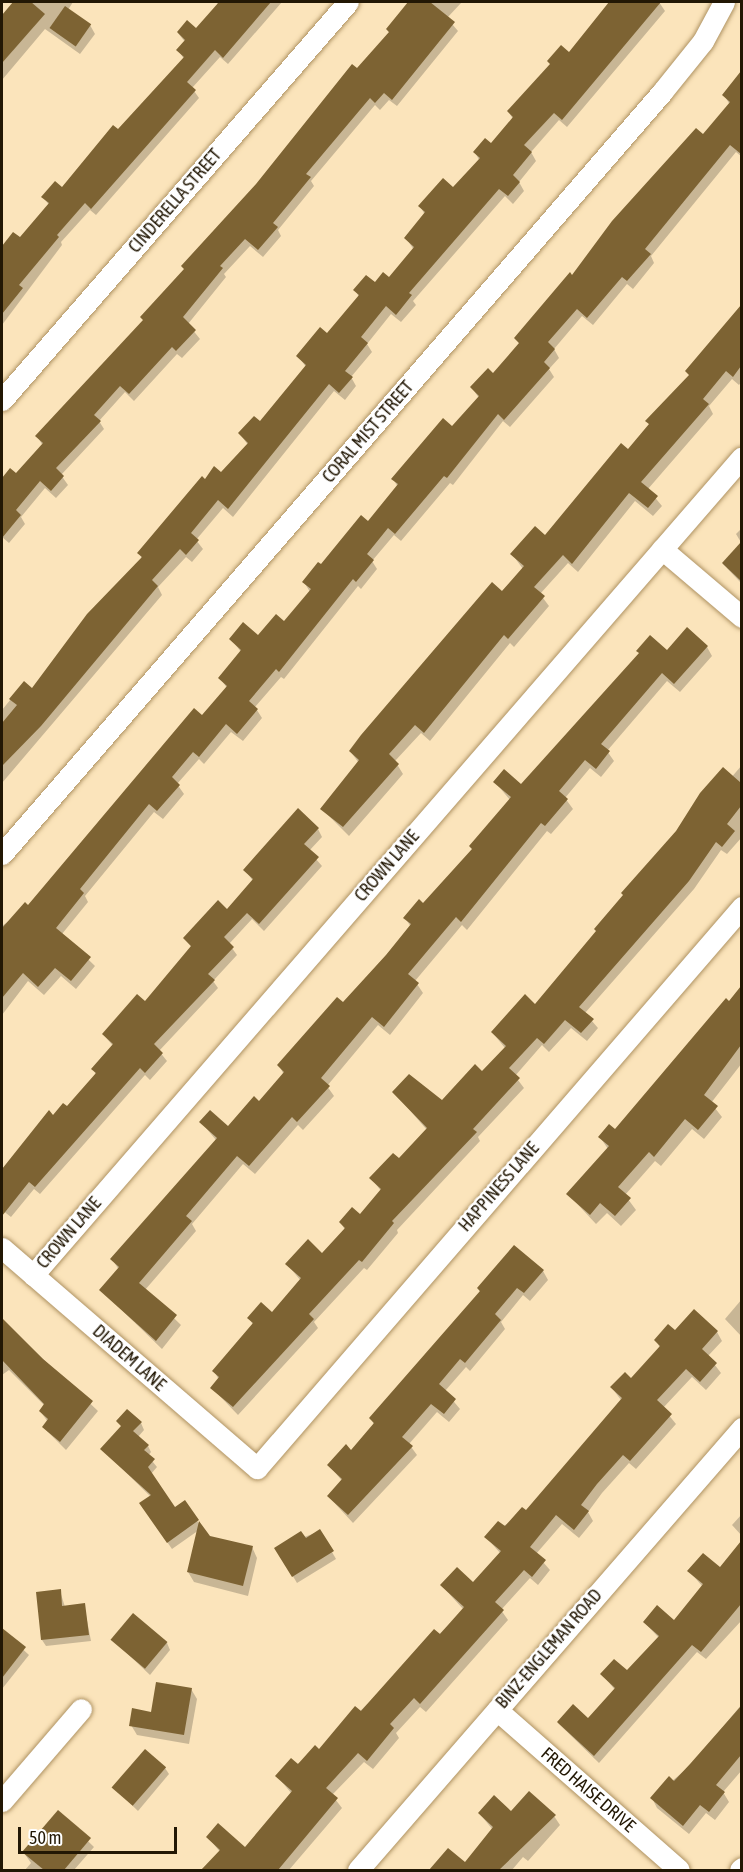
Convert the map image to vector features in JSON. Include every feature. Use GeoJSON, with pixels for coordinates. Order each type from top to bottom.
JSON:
{"type":"FeatureCollection","features":[{"type":"Feature","properties":{"kind":"street","name":"CINDERELLA STREET"},"geometry":{"type":"LineString","coordinates":[[2,400],[348,2]]}},
{"type":"Feature","properties":{"kind":"street","name":"CORAL MIST STREET"},"geometry":{"type":"LineString","coordinates":[[2,854],[662,92],[703,41],[724,2]]}},
{"type":"Feature","properties":{"kind":"street","name":"CROWN LANE"},"geometry":{"type":"LineString","coordinates":[[33,1275],[741,457]]}},
{"type":"Feature","properties":{"kind":"street"},"geometry":{"type":"LineString","coordinates":[[662,549],[741,617]]}},
{"type":"Feature","properties":{"kind":"street","name":"HAPPINESS LANE"},"geometry":{"type":"LineString","coordinates":[[257,1468],[741,907]]}},
{"type":"Feature","properties":{"kind":"street","name":"DIADEM LANE"},"geometry":{"type":"LineString","coordinates":[[2,1248],[257,1468]]}},
{"type":"Feature","properties":{"kind":"street","name":"BINZ-ENGLEMAN ROAD"},"geometry":{"type":"LineString","coordinates":[[358,1870],[741,1428]]}},
{"type":"Feature","properties":{"kind":"street"},"geometry":{"type":"LineString","coordinates":[[2,1801],[81,1709]]}},
{"type":"Feature","properties":{"kind":"street","name":"FRED HAISE DRIVE"},"geometry":{"type":"LineString","coordinates":[[497,1710],[679,1870]]}},
{"type":"Feature","properties":{"kind":"building"},"geometry":{"type":"Polygon","coordinates":[[[13,2],[31,2],[45,14],[2,63],[2,15],[13,2]]]}},
{"type":"Feature","properties":{"kind":"building"},"geometry":{"type":"Polygon","coordinates":[[[219,2],[271,2],[223,58],[215,50],[187,82],[196,90],[91,209],[85,203],[57,235],[59,237],[19,285],[23,288],[2,314],[2,246],[13,232],[20,237],[49,203],[41,197],[55,181],[62,187],[113,125],[118,129],[184,57],[176,50],[185,40],[177,32],[187,20],[196,28],[219,2]]]}},
{"type":"Feature","properties":{"kind":"building"},"geometry":{"type":"Polygon","coordinates":[[[408,2],[430,2],[455,22],[392,100],[384,93],[375,103],[370,98],[306,174],[311,177],[273,223],[278,227],[258,250],[245,239],[220,266],[223,268],[183,317],[196,330],[176,351],[172,347],[129,394],[120,386],[94,415],[101,421],[56,468],[64,476],[51,491],[40,481],[16,510],[21,515],[2,538],[2,478],[10,468],[16,473],[43,443],[35,436],[143,320],[140,317],[184,269],[181,266],[256,184],[352,64],[357,68],[389,32],[386,29],[408,2]]]}},
{"type":"Feature","properties":{"kind":"building"},"geometry":{"type":"Polygon","coordinates":[[[609,2],[661,2],[562,120],[554,113],[524,145],[532,152],[513,175],[520,182],[508,196],[499,189],[409,293],[412,295],[396,315],[386,306],[361,337],[368,343],[345,371],[353,377],[339,393],[329,384],[228,509],[218,500],[191,533],[199,540],[186,555],[180,549],[152,580],[158,586],[41,726],[2,766],[2,723],[17,705],[9,699],[24,681],[32,688],[87,614],[142,557],[137,553],[202,476],[205,479],[214,466],[221,472],[248,443],[238,433],[254,416],[260,421],[306,365],[296,356],[320,327],[327,333],[359,295],[353,290],[366,275],[375,282],[383,272],[389,277],[414,247],[404,238],[425,212],[418,206],[443,178],[453,187],[480,158],[473,152],[485,138],[491,143],[513,117],[507,111],[550,64],[547,61],[561,45],[569,52],[609,2]]]}},
{"type":"Feature","properties":{"kind":"building"},"geometry":{"type":"Polygon","coordinates":[[[65,6],[91,24],[76,46],[50,28],[65,6]]]}},
{"type":"Feature","properties":{"kind":"building"},"geometry":{"type":"Polygon","coordinates":[[[741,71],[741,154],[730,145],[645,249],[651,254],[627,281],[622,277],[587,318],[577,309],[548,342],[555,349],[544,362],[550,368],[504,420],[498,414],[447,478],[444,476],[395,534],[388,528],[367,554],[374,560],[356,582],[353,579],[279,672],[276,669],[249,701],[258,709],[237,734],[226,724],[199,757],[193,752],[172,777],[180,785],[157,811],[149,804],[80,889],[84,893],[56,928],[91,957],[71,981],[55,968],[38,987],[23,973],[2,998],[2,928],[25,902],[28,905],[194,708],[202,715],[227,686],[218,678],[241,650],[229,639],[243,622],[258,635],[276,614],[284,621],[311,589],[302,582],[318,562],[321,564],[361,515],[368,521],[398,484],[391,479],[443,418],[452,426],[479,396],[470,387],[488,368],[493,373],[519,343],[514,338],[570,272],[572,275],[612,221],[696,128],[703,134],[730,102],[722,95],[741,71]]]}},
{"type":"Feature","properties":{"kind":"building"},"geometry":{"type":"Polygon","coordinates":[[[741,305],[741,366],[733,377],[726,371],[703,399],[709,404],[641,482],[658,496],[648,508],[629,493],[572,564],[563,555],[534,587],[545,596],[508,639],[504,635],[424,733],[415,725],[389,754],[399,764],[343,827],[320,809],[359,760],[349,751],[361,735],[492,582],[502,591],[524,566],[510,554],[535,526],[545,535],[621,443],[628,449],[649,424],[645,421],[689,375],[685,371],[741,305]]]}},
{"type":"Feature","properties":{"kind":"building"},"geometry":{"type":"Polygon","coordinates":[[[741,542],[741,581],[722,563],[741,542]]]}},
{"type":"Feature","properties":{"kind":"building"},"geometry":{"type":"Polygon","coordinates":[[[687,627],[708,646],[674,684],[662,673],[601,744],[610,751],[596,769],[585,760],[559,791],[568,799],[545,826],[541,823],[461,922],[456,917],[408,974],[419,983],[384,1027],[372,1017],[321,1078],[330,1086],[297,1122],[292,1117],[249,1166],[237,1156],[186,1216],[192,1221],[139,1283],[177,1315],[156,1341],[99,1290],[119,1267],[110,1259],[217,1138],[199,1122],[210,1110],[228,1126],[254,1096],[259,1101],[284,1072],[277,1065],[337,997],[343,1002],[386,955],[411,924],[403,918],[419,899],[423,903],[472,849],[469,846],[511,797],[493,782],[504,769],[521,784],[639,653],[636,651],[650,635],[667,650],[687,627]]]}},
{"type":"Feature","properties":{"kind":"building"},"geometry":{"type":"Polygon","coordinates":[[[723,767],[741,783],[741,806],[727,824],[735,831],[722,847],[716,842],[689,881],[579,1007],[594,1019],[581,1033],[565,1020],[544,1044],[537,1038],[509,1068],[520,1078],[473,1129],[477,1132],[392,1221],[394,1223],[362,1262],[359,1260],[309,1314],[314,1319],[233,1407],[210,1388],[219,1377],[212,1371],[253,1323],[247,1318],[261,1302],[272,1312],[301,1278],[285,1264],[308,1239],[322,1253],[345,1228],[339,1222],[352,1207],[360,1214],[381,1189],[369,1178],[393,1153],[399,1158],[427,1128],[392,1092],[409,1074],[442,1100],[475,1064],[482,1071],[506,1046],[491,1032],[525,994],[535,1004],[596,931],[594,929],[623,895],[621,893],[676,831],[700,793],[723,767]]]}},
{"type":"Feature","properties":{"kind":"building"},"geometry":{"type":"Polygon","coordinates":[[[298,808],[319,828],[304,844],[319,857],[259,924],[247,913],[224,937],[234,947],[208,974],[215,980],[154,1044],[163,1053],[145,1073],[140,1068],[35,1187],[29,1182],[2,1216],[2,1169],[49,1110],[53,1115],[63,1103],[67,1106],[96,1073],[91,1069],[113,1044],[102,1034],[137,994],[145,1001],[191,946],[183,938],[218,900],[227,909],[253,879],[243,870],[298,808]]]}},
{"type":"Feature","properties":{"kind":"building"},"geometry":{"type":"Polygon","coordinates":[[[741,986],[741,1045],[704,1095],[718,1106],[698,1130],[685,1119],[654,1157],[649,1152],[618,1187],[631,1198],[615,1216],[600,1203],[590,1215],[566,1194],[609,1146],[598,1137],[609,1124],[615,1129],[726,998],[729,1001],[741,986]]]}},
{"type":"Feature","properties":{"kind":"building"},"geometry":{"type":"Polygon","coordinates":[[[514,1245],[544,1270],[524,1293],[517,1288],[495,1314],[501,1320],[465,1363],[460,1359],[439,1384],[456,1399],[444,1414],[431,1404],[402,1437],[413,1446],[348,1515],[327,1496],[342,1479],[327,1465],[346,1444],[351,1450],[374,1423],[369,1418],[480,1291],[477,1288],[514,1245]]]}},
{"type":"Feature","properties":{"kind":"building"},"geometry":{"type":"Polygon","coordinates":[[[694,1309],[718,1331],[702,1349],[717,1363],[700,1382],[686,1369],[657,1400],[672,1414],[630,1461],[623,1455],[597,1484],[581,1505],[589,1511],[574,1530],[556,1515],[530,1547],[546,1560],[532,1577],[524,1570],[495,1602],[504,1610],[420,1704],[414,1698],[390,1724],[394,1728],[367,1761],[358,1753],[326,1788],[338,1798],[278,1870],[201,1870],[220,1850],[206,1837],[218,1823],[245,1847],[292,1791],[275,1776],[291,1758],[298,1764],[315,1745],[319,1749],[355,1706],[361,1711],[434,1629],[440,1634],[464,1607],[440,1585],[457,1567],[473,1582],[501,1551],[484,1537],[498,1521],[505,1526],[522,1507],[526,1510],[622,1398],[610,1387],[625,1372],[631,1378],[660,1346],[654,1340],[668,1324],[675,1330],[694,1309]]]}},
{"type":"Feature","properties":{"kind":"building"},"geometry":{"type":"Polygon","coordinates":[[[2,1318],[43,1359],[93,1401],[60,1442],[42,1427],[48,1419],[39,1411],[44,1404],[2,1360],[2,1318]]]}},
{"type":"Feature","properties":{"kind":"building"},"geometry":{"type":"Polygon","coordinates":[[[127,1409],[142,1422],[133,1431],[149,1445],[144,1450],[155,1459],[148,1467],[175,1507],[185,1500],[199,1520],[167,1543],[139,1503],[151,1495],[100,1449],[121,1426],[116,1421],[127,1409]]]}},
{"type":"Feature","properties":{"kind":"building"},"geometry":{"type":"Polygon","coordinates":[[[199,1521],[210,1536],[253,1546],[243,1586],[187,1572],[199,1521]]]}},
{"type":"Feature","properties":{"kind":"building"},"geometry":{"type":"Polygon","coordinates":[[[320,1529],[334,1551],[292,1577],[274,1548],[301,1531],[306,1538],[320,1529]]]}},
{"type":"Feature","properties":{"kind":"building"},"geometry":{"type":"Polygon","coordinates":[[[741,1541],[741,1604],[701,1652],[692,1645],[594,1756],[557,1722],[573,1704],[588,1718],[615,1688],[600,1674],[614,1659],[627,1670],[659,1636],[643,1622],[657,1605],[674,1620],[703,1584],[687,1571],[703,1553],[720,1567],[741,1541]]]}},
{"type":"Feature","properties":{"kind":"building"},"geometry":{"type":"Polygon","coordinates":[[[61,1589],[62,1606],[85,1603],[89,1635],[41,1640],[36,1592],[61,1589]]]}},
{"type":"Feature","properties":{"kind":"building"},"geometry":{"type":"Polygon","coordinates":[[[133,1613],[167,1642],[145,1669],[111,1640],[133,1613]]]}},
{"type":"Feature","properties":{"kind":"building"},"geometry":{"type":"Polygon","coordinates":[[[2,1628],[26,1647],[2,1678],[2,1628]]]}},
{"type":"Feature","properties":{"kind":"building"},"geometry":{"type":"Polygon","coordinates":[[[156,1682],[192,1688],[184,1735],[129,1726],[132,1708],[151,1712],[156,1682]]]}},
{"type":"Feature","properties":{"kind":"building"},"geometry":{"type":"Polygon","coordinates":[[[741,1706],[741,1755],[716,1785],[725,1792],[709,1812],[700,1805],[683,1826],[650,1798],[669,1776],[674,1781],[741,1706]]]}},
{"type":"Feature","properties":{"kind":"building"},"geometry":{"type":"Polygon","coordinates":[[[145,1749],[166,1767],[133,1806],[112,1787],[145,1749]]]}},
{"type":"Feature","properties":{"kind":"building"},"geometry":{"type":"Polygon","coordinates":[[[529,1791],[556,1815],[499,1870],[429,1870],[448,1848],[465,1862],[493,1827],[478,1813],[494,1795],[511,1811],[529,1791]]]}},
{"type":"Feature","properties":{"kind":"building"},"geometry":{"type":"Polygon","coordinates":[[[58,1810],[91,1838],[64,1870],[44,1870],[22,1852],[58,1810]]]}}]}
